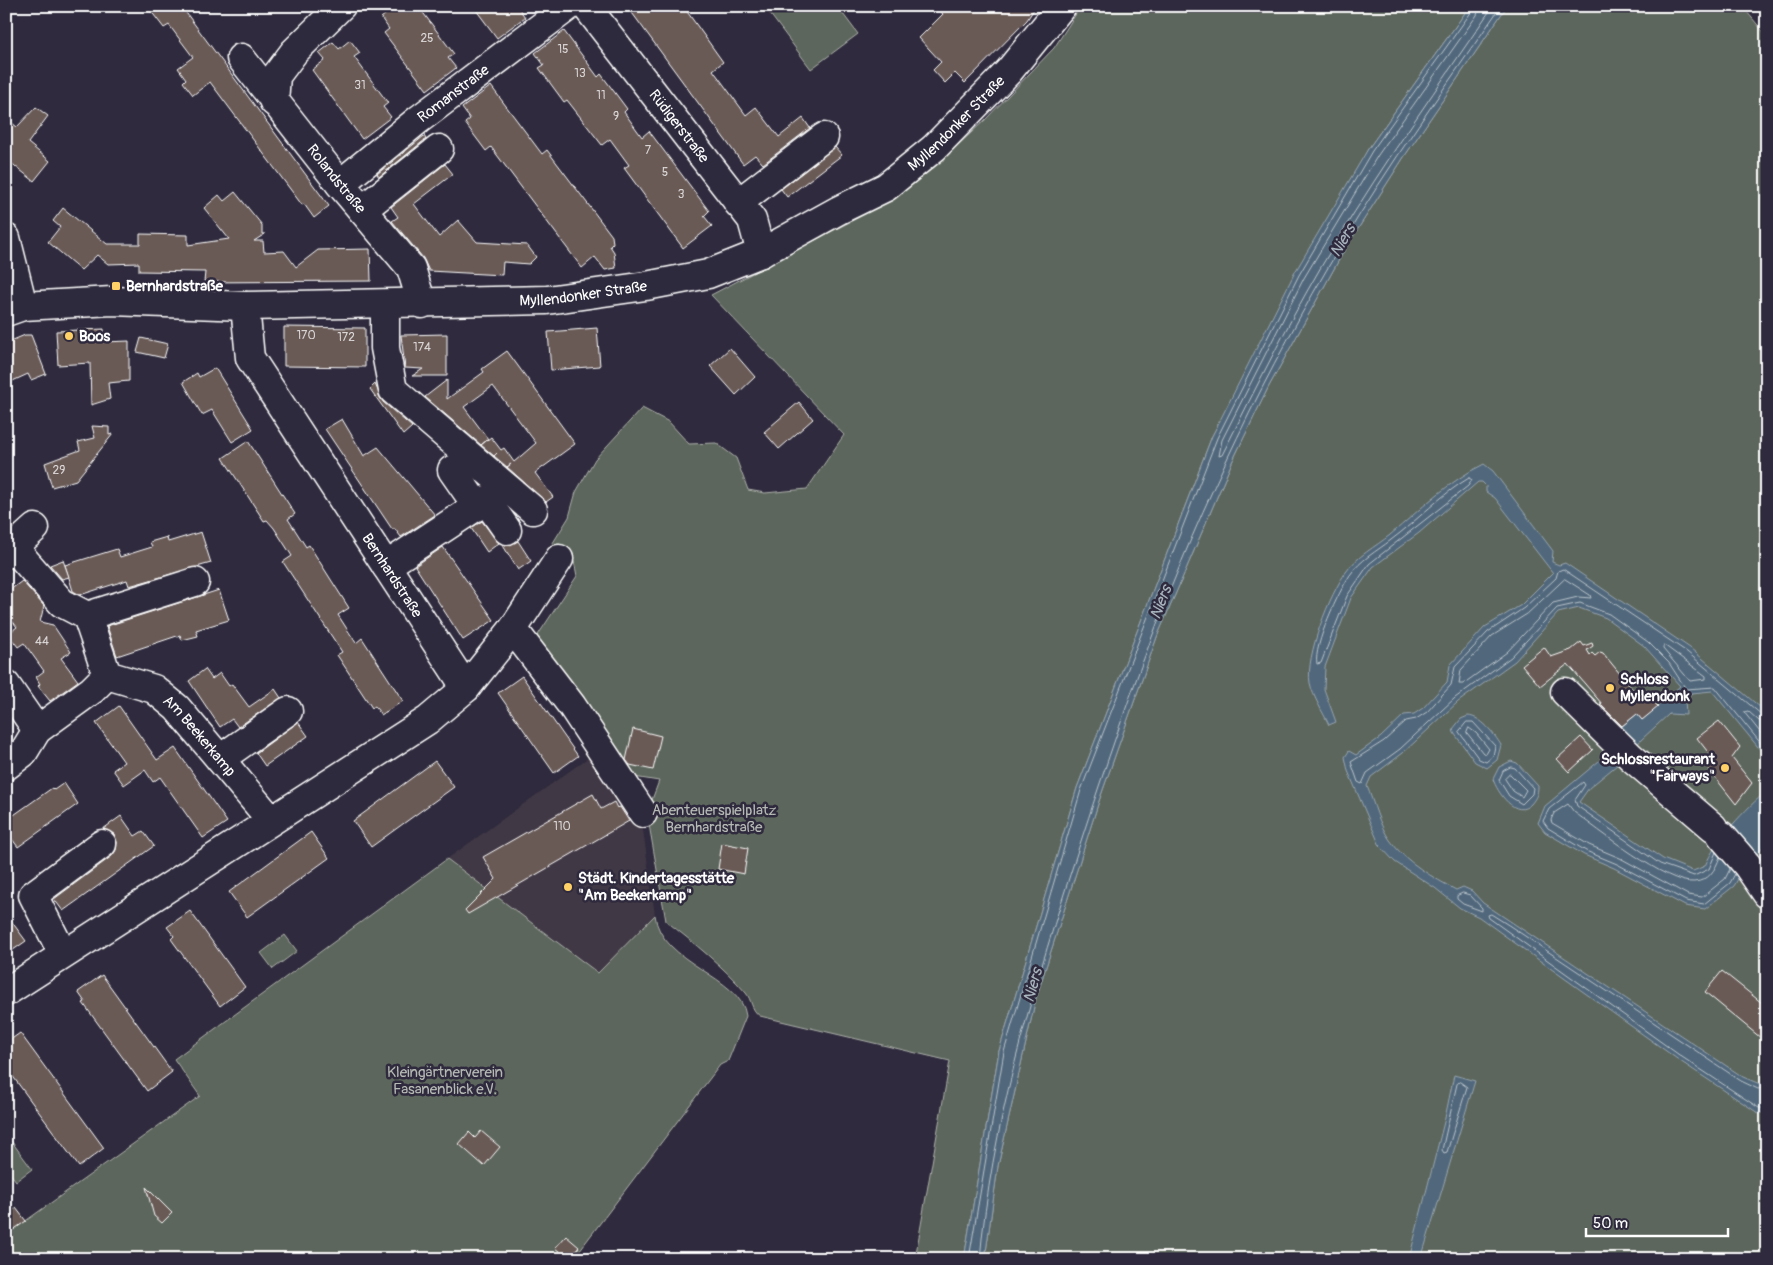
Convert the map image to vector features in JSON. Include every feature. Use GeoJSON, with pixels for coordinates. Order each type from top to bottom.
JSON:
{"type":"FeatureCollection","features":[{"type":"Feature","properties":{"kind":"street"},"geometry":{"type":"LineString","coordinates":[[274,102],[276,76],[294,52],[340,6]]}},
{"type":"Feature","properties":{"kind":"street","name":"Romanstraße"},"geometry":{"type":"LineString","coordinates":[[340,184],[418,120],[569,6]]}},
{"type":"Feature","properties":{"kind":"street","name":"Rüdigerstraße"},"geometry":{"type":"LineString","coordinates":[[586,6],[752,220],[761,253]]}},
{"type":"Feature","properties":{"kind":"street","name":"Myllendonker Straße"},"geometry":{"type":"LineString","coordinates":[[15,309],[112,301],[245,306],[422,304],[547,300],[646,286],[708,274],[761,253],[839,210],[886,188],[934,148],[1009,71],[1062,6]]}},
{"type":"Feature","properties":{"kind":"street","name":"Rolandstraße"},"geometry":{"type":"LineString","coordinates":[[241,58],[340,184],[411,268],[422,304]]}},
{"type":"Feature","properties":{"kind":"street"},"geometry":{"type":"LineString","coordinates":[[738,203],[824,137]]}},
{"type":"Feature","properties":{"kind":"street"},"geometry":{"type":"LineString","coordinates":[[362,210],[440,149]]}},
{"type":"Feature","properties":{"kind":"street"},"geometry":{"type":"LineString","coordinates":[[6,238],[15,309]]}},
{"type":"Feature","properties":{"kind":"street"},"geometry":{"type":"LineString","coordinates":[[385,304],[385,348],[393,390],[533,510]]}},
{"type":"Feature","properties":{"kind":"street","name":"Bernhardstraße"},"geometry":{"type":"LineString","coordinates":[[245,306],[250,358],[466,688]]}},
{"type":"Feature","properties":{"kind":"street"},"geometry":{"type":"LineString","coordinates":[[452,470],[477,506]]}},
{"type":"Feature","properties":{"kind":"street"},"geometry":{"type":"LineString","coordinates":[[386,566],[486,500],[507,530]]}},
{"type":"Feature","properties":{"kind":"street"},"geometry":{"type":"LineString","coordinates":[[6,766],[23,753],[37,730],[92,690],[107,675],[87,616],[62,602],[10,551],[35,528]]}},
{"type":"Feature","properties":{"kind":"street"},"geometry":{"type":"LineString","coordinates":[[6,992],[428,720],[466,688],[513,630],[559,559]]}},
{"type":"Feature","properties":{"kind":"street"},"geometry":{"type":"LineString","coordinates":[[87,616],[195,582]]}},
{"type":"Feature","properties":{"kind":"street"},"geometry":{"type":"LineString","coordinates":[[513,630],[572,706],[643,813]]}},
{"type":"Feature","properties":{"kind":"street","name":"Am Beekerkamp"},"geometry":{"type":"LineString","coordinates":[[107,675],[154,689],[177,708],[271,820]]}},
{"type":"Feature","properties":{"kind":"street"},"geometry":{"type":"LineString","coordinates":[[6,685],[37,730]]}},
{"type":"Feature","properties":{"kind":"street"},"geometry":{"type":"LineString","coordinates":[[1565,692],[1612,736],[1631,757],[1719,833],[1747,865],[1767,894]]}},
{"type":"Feature","properties":{"kind":"street"},"geometry":{"type":"LineString","coordinates":[[220,759],[288,711]]}},
{"type":"Feature","properties":{"kind":"street"},"geometry":{"type":"LineString","coordinates":[[63,954],[33,895],[102,844]]}},
{"type":"Feature","properties":{"kind":"shaded area","name":"Städt. Kindertagesstätte \"Am Beekerkamp\""},"geometry":{"type":"Polygon","coordinates":[[[592,755],[641,816],[655,915],[598,973],[447,859],[592,755]]]}},
{"type":"Feature","properties":{"kind":"green space"},"geometry":{"type":"Polygon","coordinates":[[[764,6],[837,6],[858,34],[811,69],[764,6]]]}},
{"type":"Feature","properties":{"kind":"green space","name":"Abenteuerspielplatz Bernhardstraße"},"geometry":{"type":"Polygon","coordinates":[[[1081,6],[1470,6],[1368,149],[1212,436],[1077,788],[999,1051],[964,1259],[915,1259],[950,1061],[760,1016],[755,1011],[746,993],[728,973],[666,921],[647,813],[659,781],[628,776],[536,638],[577,576],[574,561],[551,546],[569,517],[576,492],[595,459],[642,408],[669,422],[689,444],[716,443],[736,458],[748,490],[765,493],[807,489],[844,435],[711,295],[878,207],[931,170],[985,120],[1054,48],[1081,6]]]}},
{"type":"Feature","properties":{"kind":"green space"},"geometry":{"type":"Polygon","coordinates":[[[1507,6],[1742,6],[1767,36],[1767,1259],[985,1259],[998,1166],[1036,998],[1099,801],[1157,637],[1232,462],[1268,388],[1345,249],[1404,157],[1507,6]]]}},
{"type":"Feature","properties":{"kind":"green space","name":"Kleingärtnerverein Fasanenblick e.V."},"geometry":{"type":"Polygon","coordinates":[[[447,859],[598,973],[655,915],[660,932],[671,946],[731,990],[741,1002],[746,1016],[728,1061],[720,1065],[573,1259],[6,1259],[6,1235],[200,1096],[174,1059],[447,859]]]}},
{"type":"Feature","properties":{"kind":"green space"},"geometry":{"type":"Polygon","coordinates":[[[285,935],[297,951],[273,969],[261,953],[285,935]]]}},
{"type":"Feature","properties":{"kind":"green space"},"geometry":{"type":"Polygon","coordinates":[[[6,1134],[32,1169],[16,1181],[6,1168],[6,1134]]]}},
{"type":"Feature","properties":{"kind":"water","name":"Niers"},"geometry":{"type":"Polygon","coordinates":[[[1470,6],[1507,6],[1404,157],[1345,249],[1268,388],[1232,462],[1157,637],[1099,801],[1036,998],[998,1166],[985,1259],[964,1259],[999,1051],[1077,788],[1212,436],[1295,272],[1368,149],[1470,6]]]}},
{"type":"Feature","properties":{"kind":"water"},"geometry":{"type":"Polygon","coordinates":[[[1484,464],[1493,471],[1553,551],[1552,562],[1559,565],[1565,563],[1690,648],[1767,713],[1767,758],[1712,691],[1692,693],[1685,699],[1686,715],[1669,714],[1623,760],[1589,788],[1579,802],[1663,859],[1693,871],[1705,866],[1723,836],[1750,806],[1767,791],[1767,840],[1734,886],[1705,909],[1685,906],[1614,868],[1584,855],[1545,832],[1538,823],[1545,806],[1611,751],[1614,733],[1637,714],[1642,720],[1680,686],[1644,646],[1606,618],[1579,608],[1558,613],[1515,661],[1458,702],[1403,753],[1371,777],[1367,786],[1380,821],[1396,848],[1420,869],[1456,890],[1463,887],[1472,891],[1483,903],[1743,1077],[1760,1084],[1767,1082],[1767,1113],[1758,1113],[1680,1061],[1479,917],[1460,908],[1435,888],[1395,862],[1380,846],[1348,771],[1345,757],[1349,751],[1356,755],[1381,737],[1404,715],[1414,714],[1423,708],[1447,682],[1450,665],[1485,627],[1521,605],[1553,573],[1495,498],[1486,492],[1486,486],[1482,482],[1478,482],[1419,533],[1373,567],[1351,598],[1325,667],[1324,689],[1336,722],[1329,725],[1313,694],[1309,671],[1315,642],[1326,610],[1350,566],[1446,488],[1484,464]]]}},
{"type":"Feature","properties":{"kind":"water"},"geometry":{"type":"Polygon","coordinates":[[[1468,716],[1478,719],[1483,723],[1501,745],[1497,760],[1487,768],[1475,762],[1454,733],[1453,729],[1461,719],[1468,716]]]}},
{"type":"Feature","properties":{"kind":"water"},"geometry":{"type":"Polygon","coordinates":[[[1511,761],[1517,763],[1538,786],[1535,798],[1525,808],[1513,807],[1503,797],[1493,779],[1499,767],[1511,761]]]}},
{"type":"Feature","properties":{"kind":"water"},"geometry":{"type":"Polygon","coordinates":[[[1454,1075],[1475,1081],[1421,1259],[1409,1259],[1445,1118],[1454,1075]]]}},
{"type":"Feature","properties":{"kind":"building"},"geometry":{"type":"Polygon","coordinates":[[[147,6],[181,6],[329,206],[314,218],[304,204],[302,205],[210,82],[193,95],[183,82],[186,79],[178,68],[193,57],[169,25],[164,28],[147,6]]]}},
{"type":"Feature","properties":{"kind":"building"},"geometry":{"type":"Polygon","coordinates":[[[396,6],[418,6],[454,54],[448,58],[456,68],[427,90],[384,33],[389,29],[381,18],[396,6]]]}},
{"type":"Feature","properties":{"kind":"building"},"geometry":{"type":"Polygon","coordinates":[[[473,6],[517,6],[525,17],[497,38],[473,6]]]}},
{"type":"Feature","properties":{"kind":"building"},"geometry":{"type":"Polygon","coordinates":[[[627,6],[683,6],[723,62],[713,70],[746,115],[756,107],[779,137],[803,118],[810,128],[763,164],[755,155],[743,164],[627,6]]]}},
{"type":"Feature","properties":{"kind":"building"},"geometry":{"type":"Polygon","coordinates":[[[935,6],[1036,6],[1027,20],[965,83],[955,73],[945,83],[933,70],[941,62],[919,38],[943,14],[935,6]]]}},
{"type":"Feature","properties":{"kind":"building"},"geometry":{"type":"Polygon","coordinates":[[[564,31],[598,77],[601,74],[627,109],[624,112],[642,137],[649,131],[709,211],[704,216],[712,226],[683,248],[624,168],[629,165],[610,139],[602,145],[567,100],[564,102],[539,68],[544,65],[535,53],[564,31]]]}},
{"type":"Feature","properties":{"kind":"building"},"geometry":{"type":"Polygon","coordinates":[[[350,40],[360,53],[354,57],[388,103],[383,107],[391,117],[362,139],[312,70],[325,60],[319,53],[333,42],[339,49],[350,40]]]}},
{"type":"Feature","properties":{"kind":"building"},"geometry":{"type":"Polygon","coordinates":[[[491,86],[542,154],[547,150],[612,236],[613,243],[610,246],[614,252],[616,268],[605,270],[595,257],[582,268],[491,147],[486,151],[465,123],[470,119],[462,108],[491,86]]]}},
{"type":"Feature","properties":{"kind":"building"},"geometry":{"type":"Polygon","coordinates":[[[36,107],[48,116],[28,143],[50,161],[34,181],[6,159],[6,118],[17,127],[36,107]]]}},
{"type":"Feature","properties":{"kind":"building"},"geometry":{"type":"Polygon","coordinates":[[[424,136],[426,139],[379,177],[377,174],[424,136]]]}},
{"type":"Feature","properties":{"kind":"building"},"geometry":{"type":"Polygon","coordinates":[[[835,147],[842,155],[787,197],[781,189],[835,147]]]}},
{"type":"Feature","properties":{"kind":"building"},"geometry":{"type":"Polygon","coordinates":[[[445,164],[453,174],[414,204],[439,237],[458,220],[477,242],[527,245],[536,257],[529,264],[503,262],[502,275],[429,271],[423,258],[392,221],[398,217],[391,207],[445,164]]]}},
{"type":"Feature","properties":{"kind":"building"},"geometry":{"type":"Polygon","coordinates":[[[235,192],[262,225],[262,234],[265,234],[254,241],[263,241],[264,252],[284,251],[296,267],[318,250],[370,249],[371,281],[204,282],[205,272],[139,271],[139,263],[108,264],[97,255],[81,270],[48,242],[60,227],[53,221],[63,208],[107,244],[140,244],[140,234],[188,235],[188,245],[229,239],[204,208],[219,195],[224,201],[235,192]]]}},
{"type":"Feature","properties":{"kind":"building"},"geometry":{"type":"Polygon","coordinates":[[[284,327],[365,328],[365,367],[284,366],[284,327]]]}},
{"type":"Feature","properties":{"kind":"building"},"geometry":{"type":"Polygon","coordinates":[[[597,328],[600,366],[551,370],[548,332],[597,328]]]}},
{"type":"Feature","properties":{"kind":"building"},"geometry":{"type":"Polygon","coordinates":[[[104,329],[104,342],[129,341],[129,381],[108,383],[110,399],[91,405],[90,363],[58,365],[56,331],[104,329]]]}},
{"type":"Feature","properties":{"kind":"building"},"geometry":{"type":"Polygon","coordinates":[[[447,334],[447,376],[412,376],[423,369],[405,368],[401,335],[447,334]]]}},
{"type":"Feature","properties":{"kind":"building"},"geometry":{"type":"Polygon","coordinates":[[[25,335],[31,335],[46,374],[31,380],[28,374],[6,384],[6,343],[25,335]]]}},
{"type":"Feature","properties":{"kind":"building"},"geometry":{"type":"Polygon","coordinates":[[[141,338],[168,344],[164,358],[137,352],[141,338]]]}},
{"type":"Feature","properties":{"kind":"building"},"geometry":{"type":"Polygon","coordinates":[[[730,348],[755,377],[736,395],[710,366],[730,348]]]}},
{"type":"Feature","properties":{"kind":"building"},"geometry":{"type":"Polygon","coordinates":[[[507,351],[575,444],[535,473],[553,497],[546,502],[425,397],[447,380],[447,399],[484,372],[482,369],[507,351]],[[493,386],[464,407],[488,439],[481,445],[491,437],[501,450],[504,448],[514,462],[536,443],[493,386]]]}},
{"type":"Feature","properties":{"kind":"building"},"geometry":{"type":"Polygon","coordinates":[[[215,368],[253,429],[232,442],[212,410],[202,415],[183,382],[197,373],[199,377],[215,368]]]}},
{"type":"Feature","properties":{"kind":"building"},"geometry":{"type":"Polygon","coordinates":[[[375,384],[383,402],[412,427],[403,435],[370,389],[375,384]]]}},
{"type":"Feature","properties":{"kind":"building"},"geometry":{"type":"Polygon","coordinates":[[[799,402],[813,419],[779,449],[764,432],[799,402]]]}},
{"type":"Feature","properties":{"kind":"building"},"geometry":{"type":"Polygon","coordinates":[[[342,419],[364,456],[378,447],[435,515],[401,537],[395,529],[392,529],[325,429],[342,419]]]}},
{"type":"Feature","properties":{"kind":"building"},"geometry":{"type":"Polygon","coordinates":[[[92,426],[109,427],[109,435],[113,434],[76,480],[52,487],[45,463],[80,450],[78,442],[95,438],[92,426]]]}},
{"type":"Feature","properties":{"kind":"building"},"geometry":{"type":"Polygon","coordinates":[[[248,441],[295,514],[288,519],[306,547],[309,545],[349,608],[338,615],[356,643],[362,638],[403,701],[381,715],[375,706],[372,708],[337,655],[342,652],[283,562],[292,556],[274,528],[267,520],[264,521],[223,458],[248,441]]]}},
{"type":"Feature","properties":{"kind":"building"},"geometry":{"type":"Polygon","coordinates":[[[482,521],[499,543],[487,552],[471,528],[482,521]]]}},
{"type":"Feature","properties":{"kind":"building"},"geometry":{"type":"Polygon","coordinates":[[[201,532],[211,563],[129,586],[127,580],[80,595],[73,591],[65,565],[117,549],[120,557],[152,547],[150,542],[167,537],[168,542],[201,532]]]}},
{"type":"Feature","properties":{"kind":"building"},"geometry":{"type":"Polygon","coordinates":[[[518,541],[531,561],[518,570],[502,544],[509,545],[518,541]]]}},
{"type":"Feature","properties":{"kind":"building"},"geometry":{"type":"Polygon","coordinates":[[[443,547],[494,620],[463,640],[415,566],[443,547]]]}},
{"type":"Feature","properties":{"kind":"building"},"geometry":{"type":"Polygon","coordinates":[[[63,560],[69,577],[62,579],[50,565],[63,560]]]}},
{"type":"Feature","properties":{"kind":"building"},"geometry":{"type":"Polygon","coordinates":[[[22,581],[44,606],[40,622],[53,625],[71,652],[61,658],[78,681],[50,701],[38,686],[40,684],[36,677],[44,671],[24,643],[18,647],[8,634],[17,627],[6,613],[6,593],[22,581]]]}},
{"type":"Feature","properties":{"kind":"building"},"geometry":{"type":"Polygon","coordinates":[[[219,590],[229,620],[196,630],[198,636],[182,640],[180,635],[117,656],[107,626],[219,590]]]}},
{"type":"Feature","properties":{"kind":"building","name":"Schloss Myllendonk"},"geometry":{"type":"Polygon","coordinates":[[[1581,642],[1584,646],[1592,643],[1593,646],[1587,650],[1590,655],[1592,653],[1595,656],[1600,652],[1603,653],[1638,696],[1645,690],[1658,707],[1642,720],[1637,714],[1622,726],[1600,704],[1602,704],[1568,664],[1540,686],[1522,665],[1544,647],[1551,657],[1571,650],[1581,642]]]}},
{"type":"Feature","properties":{"kind":"building"},"geometry":{"type":"Polygon","coordinates":[[[205,669],[212,679],[220,673],[229,686],[232,684],[249,707],[275,689],[281,698],[238,727],[232,719],[220,727],[189,681],[205,669]]]}},
{"type":"Feature","properties":{"kind":"building"},"geometry":{"type":"Polygon","coordinates":[[[522,676],[578,756],[554,773],[498,693],[522,676]]]}},
{"type":"Feature","properties":{"kind":"building"},"geometry":{"type":"Polygon","coordinates":[[[119,706],[157,760],[175,748],[227,822],[203,838],[160,777],[153,782],[145,770],[124,785],[113,770],[124,762],[96,723],[119,706]]]}},
{"type":"Feature","properties":{"kind":"building"},"geometry":{"type":"Polygon","coordinates":[[[1719,721],[1740,747],[1732,758],[1752,783],[1736,804],[1703,762],[1711,756],[1697,738],[1719,721]]]}},
{"type":"Feature","properties":{"kind":"building"},"geometry":{"type":"Polygon","coordinates":[[[298,722],[308,736],[265,766],[256,753],[298,722]]]}},
{"type":"Feature","properties":{"kind":"building"},"geometry":{"type":"Polygon","coordinates":[[[633,729],[661,736],[653,770],[630,765],[626,760],[633,729]]]}},
{"type":"Feature","properties":{"kind":"building"},"geometry":{"type":"Polygon","coordinates":[[[1581,737],[1593,750],[1569,772],[1557,759],[1581,737]]]}},
{"type":"Feature","properties":{"kind":"building"},"geometry":{"type":"Polygon","coordinates":[[[435,761],[454,787],[371,847],[353,821],[435,761]]]}},
{"type":"Feature","properties":{"kind":"building"},"geometry":{"type":"Polygon","coordinates":[[[64,783],[78,804],[18,847],[6,831],[6,824],[13,820],[11,817],[52,788],[54,790],[64,783]]]}},
{"type":"Feature","properties":{"kind":"building"},"geometry":{"type":"Polygon","coordinates":[[[593,794],[601,809],[614,802],[617,808],[620,807],[629,821],[468,914],[465,910],[496,879],[483,857],[593,794]]]}},
{"type":"Feature","properties":{"kind":"building"},"geometry":{"type":"Polygon","coordinates":[[[121,816],[135,836],[143,831],[154,846],[63,911],[54,899],[112,856],[116,850],[117,842],[114,834],[103,829],[121,816]]]}},
{"type":"Feature","properties":{"kind":"building"},"geometry":{"type":"Polygon","coordinates":[[[311,832],[329,858],[247,917],[229,892],[311,832]]]}},
{"type":"Feature","properties":{"kind":"building"},"geometry":{"type":"Polygon","coordinates":[[[722,843],[748,848],[744,874],[718,869],[722,843]]]}},
{"type":"Feature","properties":{"kind":"building"},"geometry":{"type":"Polygon","coordinates":[[[190,911],[245,987],[220,1006],[171,939],[174,936],[167,927],[190,911]]]}},
{"type":"Feature","properties":{"kind":"building"},"geometry":{"type":"Polygon","coordinates":[[[6,914],[26,941],[6,955],[6,914]]]}},
{"type":"Feature","properties":{"kind":"building"},"geometry":{"type":"Polygon","coordinates":[[[1722,971],[1767,1007],[1767,1043],[1705,992],[1722,971]]]}},
{"type":"Feature","properties":{"kind":"building"},"geometry":{"type":"Polygon","coordinates":[[[102,975],[172,1072],[147,1091],[83,1003],[85,1002],[78,992],[102,975]]]}},
{"type":"Feature","properties":{"kind":"building"},"geometry":{"type":"Polygon","coordinates":[[[20,1033],[104,1148],[79,1167],[6,1067],[6,1043],[20,1033]]]}},
{"type":"Feature","properties":{"kind":"building"},"geometry":{"type":"Polygon","coordinates":[[[481,1131],[500,1147],[484,1166],[459,1144],[469,1132],[475,1138],[481,1131]]]}},
{"type":"Feature","properties":{"kind":"building"},"geometry":{"type":"Polygon","coordinates":[[[146,1187],[172,1213],[162,1223],[154,1216],[146,1187]]]}},
{"type":"Feature","properties":{"kind":"building"},"geometry":{"type":"Polygon","coordinates":[[[16,1208],[26,1221],[6,1235],[6,1215],[16,1208]]]}},
{"type":"Feature","properties":{"kind":"building"},"geometry":{"type":"Polygon","coordinates":[[[566,1236],[579,1247],[569,1259],[555,1248],[566,1236]]]}},
{"type":"Feature","properties":{"kind":"waterway"},"geometry":{"type":"LineString","coordinates":[[1761,6],[1767,13]]}},
{"type":"Feature","properties":{"kind":"place","name":"Bernhardstraße"},"geometry":{"type":"Point","coordinates":[116,286]}},
{"type":"Feature","properties":{"kind":"place","name":"Boos"},"geometry":{"type":"Point","coordinates":[69,336]}},
{"type":"Feature","properties":{"kind":"place","name":"Schloss Myllendonk"},"geometry":{"type":"Point","coordinates":[1610,688]}},
{"type":"Feature","properties":{"kind":"place","name":"Schlossrestaurant \"Fairways\""},"geometry":{"type":"Point","coordinates":[1725,768]}},
{"type":"Feature","properties":{"kind":"place","name":"Städt. Kindertagesstätte \"Am Beekerkamp\""},"geometry":{"type":"Point","coordinates":[568,887]}}]}
